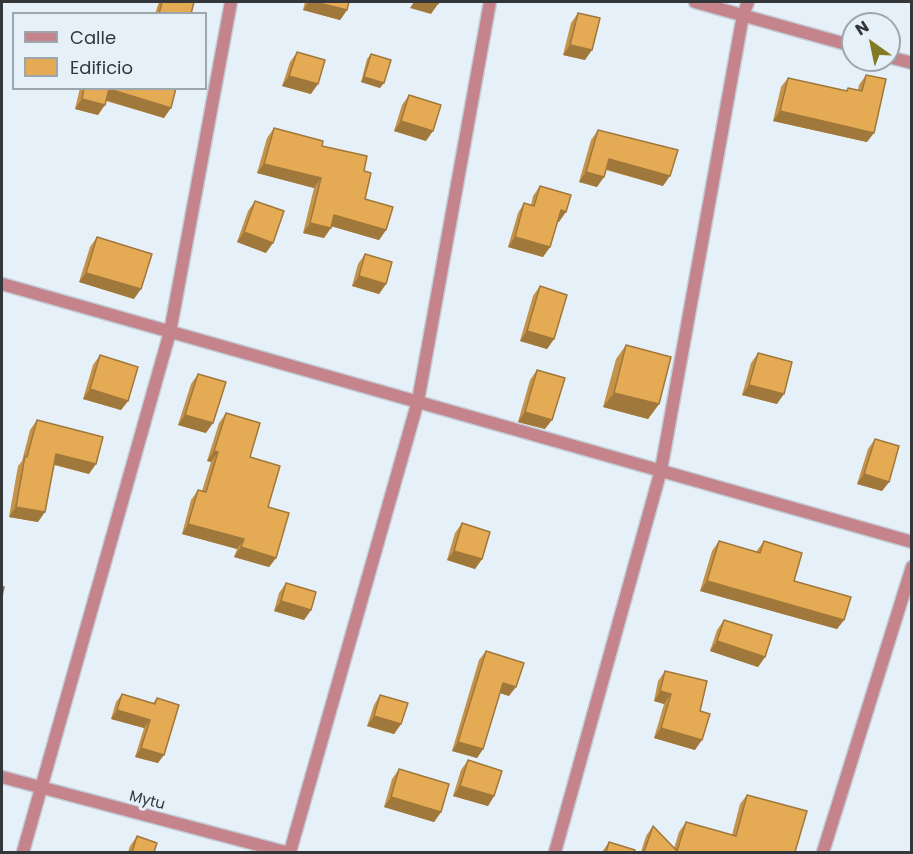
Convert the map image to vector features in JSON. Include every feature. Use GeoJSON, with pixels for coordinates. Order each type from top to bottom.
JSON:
{"type":"FeatureCollection","features":[{"type":"Feature","properties":{"kind":"street"},"geometry":{"type":"LineString","coordinates":[[23,852],[170,332],[231,2]]}},
{"type":"Feature","properties":{"kind":"street"},"geometry":{"type":"LineString","coordinates":[[290,852],[418,401],[489,2]]}},
{"type":"Feature","properties":{"kind":"street"},"geometry":{"type":"LineString","coordinates":[[695,2],[841,43]]}},
{"type":"Feature","properties":{"kind":"street"},"geometry":{"type":"LineString","coordinates":[[555,852],[661,470],[742,15],[748,2]]}},
{"type":"Feature","properties":{"kind":"street"},"geometry":{"type":"LineString","coordinates":[[2,284],[912,542]]}},
{"type":"Feature","properties":{"kind":"street"},"geometry":{"type":"LineString","coordinates":[[824,852],[912,567]]}},
{"type":"Feature","properties":{"kind":"street","name":"Mytu"},"geometry":{"type":"LineString","coordinates":[[2,777],[285,852]]}},
{"type":"Feature","properties":{"kind":"building"},"geometry":{"type":"Polygon","coordinates":[[[162,2],[194,2],[192,12],[160,12],[162,2]]]}},
{"type":"Feature","properties":{"kind":"building"},"geometry":{"type":"Polygon","coordinates":[[[315,2],[349,2],[347,10],[315,2]]]}},
{"type":"Feature","properties":{"kind":"building"},"geometry":{"type":"Polygon","coordinates":[[[578,13],[600,18],[592,50],[570,45],[578,13]]]}},
{"type":"Feature","properties":{"kind":"building"},"geometry":{"type":"Polygon","coordinates":[[[297,52],[325,60],[318,84],[289,76],[297,52]]]}},
{"type":"Feature","properties":{"kind":"building"},"geometry":{"type":"Polygon","coordinates":[[[371,54],[391,60],[384,83],[364,77],[371,54]]]}},
{"type":"Feature","properties":{"kind":"building"},"geometry":{"type":"Polygon","coordinates":[[[866,75],[886,79],[874,133],[780,111],[788,78],[847,91],[848,88],[862,91],[866,75]]]}},
{"type":"Feature","properties":{"kind":"building"},"geometry":{"type":"Polygon","coordinates":[[[84,90],[109,90],[105,105],[82,99],[84,90]]]}},
{"type":"Feature","properties":{"kind":"building"},"geometry":{"type":"Polygon","coordinates":[[[112,90],[176,90],[171,108],[112,90]]]}},
{"type":"Feature","properties":{"kind":"building"},"geometry":{"type":"Polygon","coordinates":[[[409,95],[441,105],[433,131],[401,121],[409,95]]]}},
{"type":"Feature","properties":{"kind":"building"},"geometry":{"type":"Polygon","coordinates":[[[274,128],[323,141],[322,146],[367,156],[364,171],[371,173],[365,199],[393,207],[386,230],[334,215],[331,228],[310,223],[321,178],[264,164],[274,128]]]}},
{"type":"Feature","properties":{"kind":"building"},"geometry":{"type":"Polygon","coordinates":[[[598,130],[678,150],[670,176],[609,159],[604,177],[586,172],[598,130]]]}},
{"type":"Feature","properties":{"kind":"building"},"geometry":{"type":"Polygon","coordinates":[[[540,186],[571,195],[566,212],[561,210],[550,247],[515,237],[524,203],[534,206],[540,186]]]}},
{"type":"Feature","properties":{"kind":"building"},"geometry":{"type":"Polygon","coordinates":[[[255,201],[284,211],[273,243],[244,232],[255,201]]]}},
{"type":"Feature","properties":{"kind":"building"},"geometry":{"type":"Polygon","coordinates":[[[97,237],[152,254],[141,289],[86,273],[97,237]]]}},
{"type":"Feature","properties":{"kind":"building"},"geometry":{"type":"Polygon","coordinates":[[[365,254],[392,262],[386,284],[359,276],[365,254]]]}},
{"type":"Feature","properties":{"kind":"building"},"geometry":{"type":"Polygon","coordinates":[[[540,286],[567,295],[554,339],[527,331],[540,286]]]}},
{"type":"Feature","properties":{"kind":"building"},"geometry":{"type":"Polygon","coordinates":[[[626,345],[671,357],[659,404],[614,393],[626,345]]]}},
{"type":"Feature","properties":{"kind":"building"},"geometry":{"type":"Polygon","coordinates":[[[758,353],[792,362],[784,394],[749,385],[758,353]]]}},
{"type":"Feature","properties":{"kind":"building"},"geometry":{"type":"Polygon","coordinates":[[[100,355],[138,367],[128,401],[90,389],[100,355]]]}},
{"type":"Feature","properties":{"kind":"building"},"geometry":{"type":"Polygon","coordinates":[[[537,370],[565,378],[552,420],[525,412],[537,370]]]}},
{"type":"Feature","properties":{"kind":"building"},"geometry":{"type":"Polygon","coordinates":[[[198,374],[226,382],[213,423],[185,415],[198,374]]]}},
{"type":"Feature","properties":{"kind":"building"},"geometry":{"type":"Polygon","coordinates":[[[226,413],[260,423],[250,457],[280,466],[268,507],[289,513],[276,558],[241,547],[244,539],[188,524],[198,490],[206,492],[218,452],[214,451],[226,413]]]}},
{"type":"Feature","properties":{"kind":"building"},"geometry":{"type":"Polygon","coordinates":[[[37,420],[103,437],[96,464],[56,454],[45,512],[16,507],[25,456],[27,457],[37,420]]]}},
{"type":"Feature","properties":{"kind":"building"},"geometry":{"type":"Polygon","coordinates":[[[875,439],[899,446],[889,482],[864,474],[875,439]]]}},
{"type":"Feature","properties":{"kind":"building"},"geometry":{"type":"Polygon","coordinates":[[[462,523],[490,532],[482,559],[454,551],[462,523]]]}},
{"type":"Feature","properties":{"kind":"building"},"geometry":{"type":"Polygon","coordinates":[[[719,541],[760,553],[764,541],[802,553],[794,581],[851,597],[844,620],[707,581],[719,541]]]}},
{"type":"Feature","properties":{"kind":"building"},"geometry":{"type":"Polygon","coordinates":[[[286,583],[316,592],[311,610],[281,601],[286,583]]]}},
{"type":"Feature","properties":{"kind":"building"},"geometry":{"type":"Polygon","coordinates":[[[724,620],[772,635],[765,657],[717,641],[724,620]]]}},
{"type":"Feature","properties":{"kind":"building"},"geometry":{"type":"Polygon","coordinates":[[[486,651],[524,663],[516,687],[503,683],[483,749],[458,742],[486,651]]]}},
{"type":"Feature","properties":{"kind":"building"},"geometry":{"type":"Polygon","coordinates":[[[665,671],[707,681],[700,711],[710,714],[702,740],[661,728],[671,694],[660,691],[665,671]]]}},
{"type":"Feature","properties":{"kind":"building"},"geometry":{"type":"Polygon","coordinates":[[[122,694],[155,704],[157,698],[179,705],[164,755],[141,748],[150,720],[117,710],[122,694]]]}},
{"type":"Feature","properties":{"kind":"building"},"geometry":{"type":"Polygon","coordinates":[[[380,695],[408,703],[401,724],[374,716],[380,695]]]}},
{"type":"Feature","properties":{"kind":"building"},"geometry":{"type":"Polygon","coordinates":[[[468,760],[502,771],[494,796],[460,786],[468,760]]]}},
{"type":"Feature","properties":{"kind":"building"},"geometry":{"type":"Polygon","coordinates":[[[399,769],[449,784],[441,812],[391,797],[399,769]]]}},
{"type":"Feature","properties":{"kind":"building"},"geometry":{"type":"Polygon","coordinates":[[[747,795],[807,811],[795,852],[644,852],[653,826],[677,851],[686,822],[736,836],[747,795]]]}},
{"type":"Feature","properties":{"kind":"building"},"geometry":{"type":"Polygon","coordinates":[[[137,836],[157,843],[154,852],[132,852],[137,836]]]}},
{"type":"Feature","properties":{"kind":"building"},"geometry":{"type":"Polygon","coordinates":[[[609,842],[635,850],[634,852],[606,852],[609,842]]]}}]}
